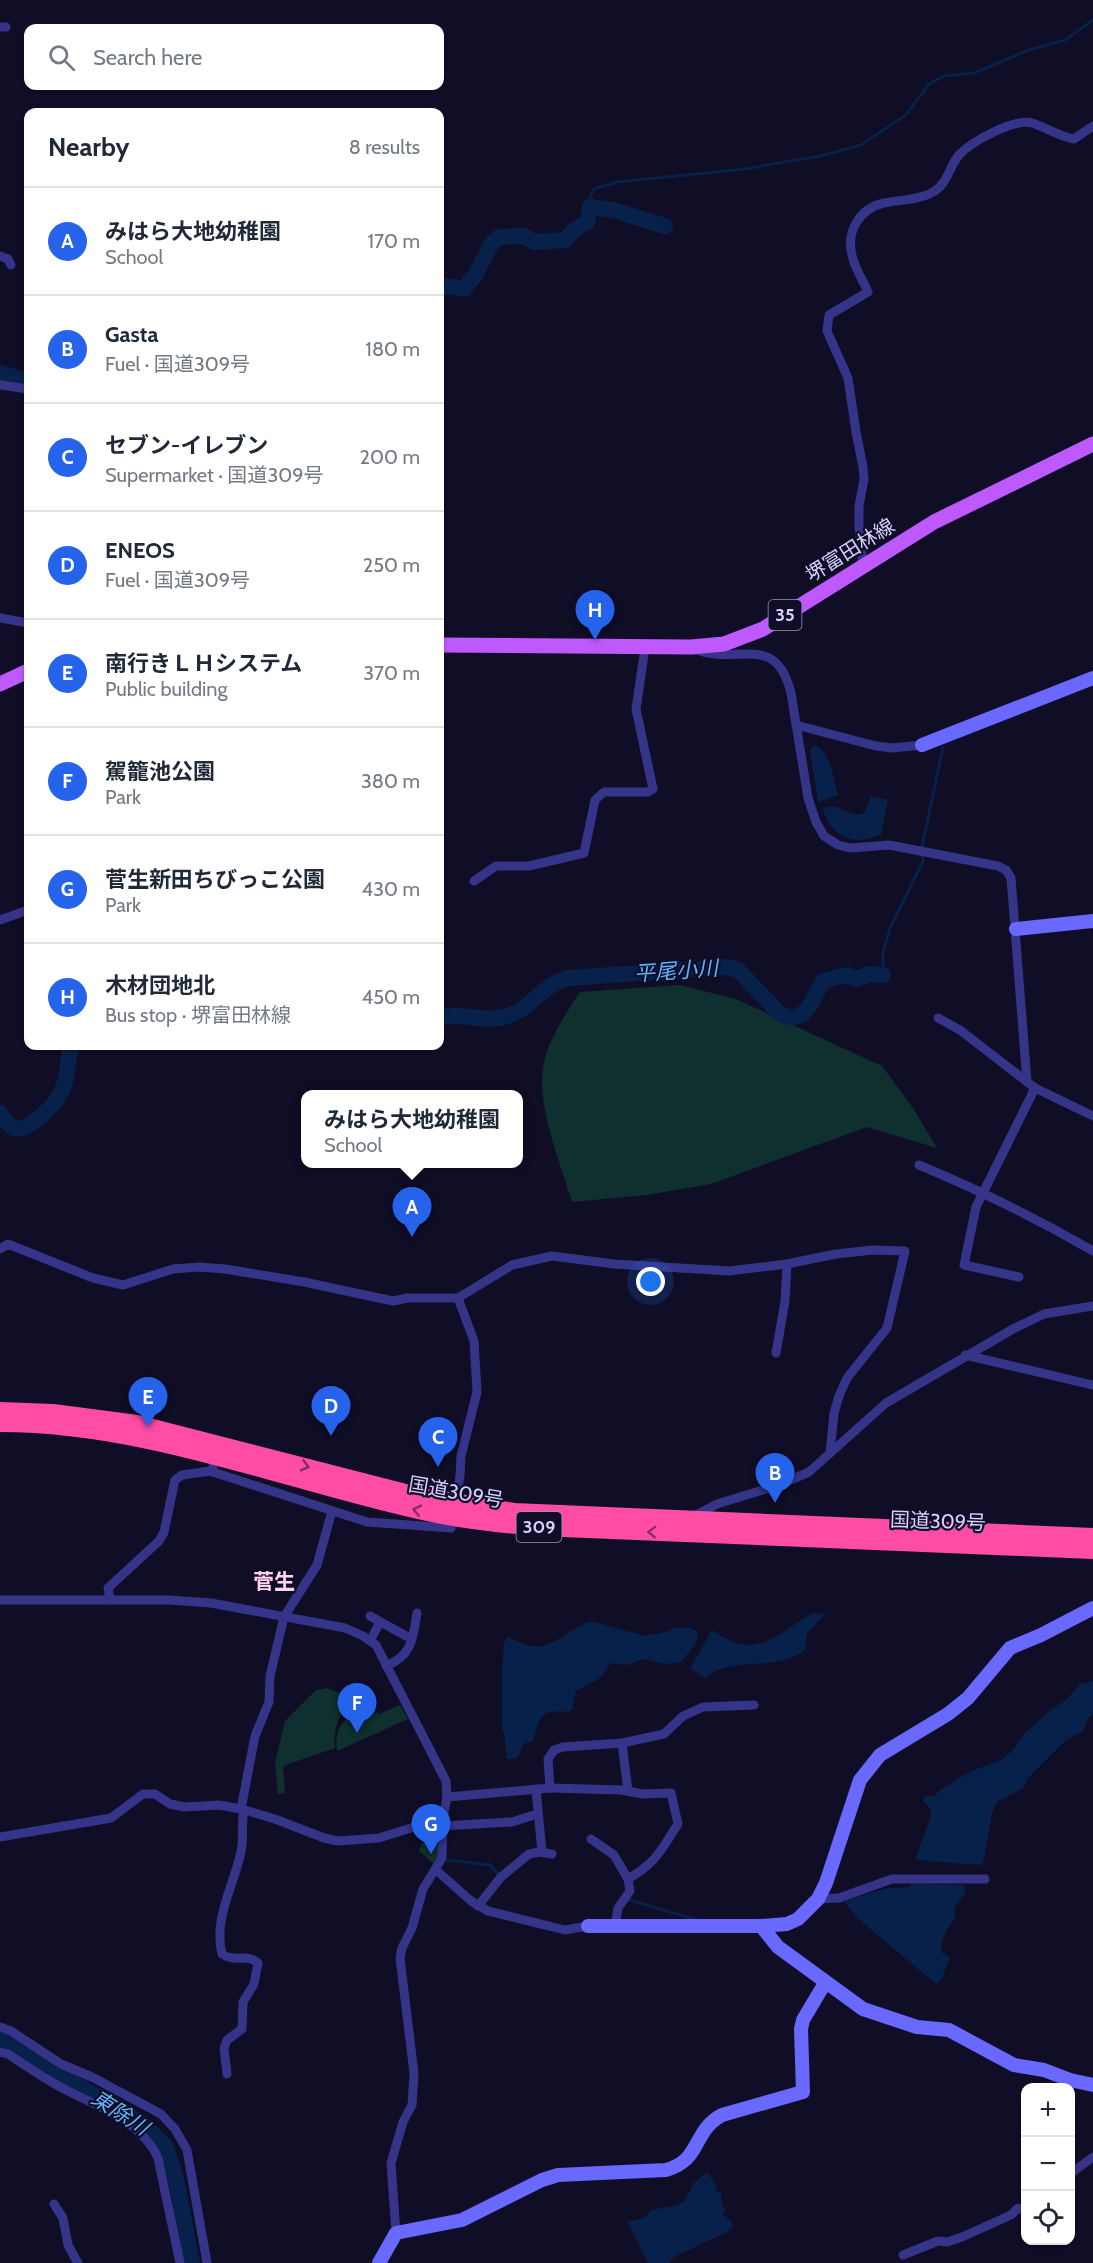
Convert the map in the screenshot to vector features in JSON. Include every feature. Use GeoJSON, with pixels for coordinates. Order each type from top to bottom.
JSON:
{"type":"FeatureCollection","features":[{"type":"Feature","properties":{"kind":"highway","name":"国道309号"},"geometry":{"type":"LineString","coordinates":[[0,1411],[53,1413],[137,1424],[417,1496],[486,1522],[563,1528],[1093,1550]]}},
{"type":"Feature","properties":{"kind":"highway","name":"国道309号"},"geometry":{"type":"LineString","coordinates":[[0,1423],[63,1427],[155,1442],[214,1464],[417,1510],[514,1512],[1093,1537]]}},
{"type":"Feature","properties":{"kind":"main road","name":"堺富田林線"},"geometry":{"type":"LineString","coordinates":[[444,645],[645,648],[724,644],[755,633],[952,512],[1093,444]]}},
{"type":"Feature","properties":{"kind":"main road"},"geometry":{"type":"LineString","coordinates":[[0,684],[24,673]]}},
{"type":"Feature","properties":{"kind":"street"},"geometry":{"type":"LineString","coordinates":[[863,566],[859,506],[864,479],[863,467],[848,378],[827,331],[829,315],[868,292],[852,256],[850,240],[857,220],[867,210],[880,204],[930,195],[938,189],[958,156],[968,146],[1019,122],[1031,123],[1054,134],[1074,139],[1093,126]]}},
{"type":"Feature","properties":{"kind":"street"},"geometry":{"type":"LineString","coordinates":[[0,256],[8,259],[11,265]]}},
{"type":"Feature","properties":{"kind":"street"},"geometry":{"type":"LineString","coordinates":[[0,385],[24,388]]}},
{"type":"Feature","properties":{"kind":"street"},"geometry":{"type":"LineString","coordinates":[[0,618],[24,622]]}},
{"type":"Feature","properties":{"kind":"street"},"geometry":{"type":"LineString","coordinates":[[691,647],[709,655],[759,655],[771,658],[781,666],[787,677],[808,798],[816,822],[824,836],[838,845],[850,848],[889,845],[998,866],[1006,870],[1011,878],[1031,1085],[976,1207],[964,1265],[1019,1277]]}},
{"type":"Feature","properties":{"kind":"street"},"geometry":{"type":"LineString","coordinates":[[474,881],[496,866],[529,866],[584,853],[594,800],[599,795],[604,792],[648,792],[653,789],[636,709],[645,648]]}},
{"type":"Feature","properties":{"kind":"street"},"geometry":{"type":"LineString","coordinates":[[796,725],[876,746],[892,748],[922,745],[1093,678]]}},
{"type":"Feature","properties":{"kind":"street"},"geometry":{"type":"LineString","coordinates":[[0,920],[24,911]]}},
{"type":"Feature","properties":{"kind":"street"},"geometry":{"type":"LineString","coordinates":[[1016,928],[1093,921]]}},
{"type":"Feature","properties":{"kind":"street"},"geometry":{"type":"LineString","coordinates":[[938,1018],[960,1030],[1031,1085],[1093,1116]]}},
{"type":"Feature","properties":{"kind":"street"},"geometry":{"type":"LineString","coordinates":[[919,1165],[983,1192],[1049,1225],[1093,1251]]}},
{"type":"Feature","properties":{"kind":"street"},"geometry":{"type":"LineString","coordinates":[[0,1249],[8,1244],[93,1278],[123,1285],[173,1269],[199,1267],[304,1282],[393,1301],[443,1296],[458,1298],[512,1265],[552,1256],[614,1264],[729,1271],[787,1264],[836,1254],[873,1250],[905,1251],[887,1328],[847,1378],[839,1396],[834,1413],[830,1453]]}},
{"type":"Feature","properties":{"kind":"street"},"geometry":{"type":"LineString","coordinates":[[776,1353],[785,1300],[787,1264]]}},
{"type":"Feature","properties":{"kind":"street"},"geometry":{"type":"LineString","coordinates":[[110,1600],[108,1588],[159,1541],[164,1532],[175,1480],[182,1475],[214,1464],[332,1511],[367,1522],[451,1528],[461,1456],[477,1392],[474,1341],[458,1298]]}},
{"type":"Feature","properties":{"kind":"street"},"geometry":{"type":"LineString","coordinates":[[690,1520],[696,1514],[717,1504],[779,1485],[809,1472],[886,1403],[965,1355],[1044,1314],[1093,1306]]}},
{"type":"Feature","properties":{"kind":"street"},"geometry":{"type":"LineString","coordinates":[[965,1355],[1093,1385]]}},
{"type":"Feature","properties":{"kind":"street"},"geometry":{"type":"LineString","coordinates":[[227,2074],[224,2048],[226,2040],[242,2029],[243,2002],[254,1984],[258,1963],[251,1958],[231,1959],[222,1954],[221,1950],[221,1922],[242,1851],[242,1809],[255,1736],[269,1702],[270,1676],[284,1617],[317,1565],[332,1511]]}},
{"type":"Feature","properties":{"kind":"street"},"geometry":{"type":"LineString","coordinates":[[0,1600],[211,1603],[345,1628],[376,1645],[446,1781],[447,1797],[443,1822],[442,1858],[423,1889],[412,1928],[402,1948],[400,1958],[414,2073],[412,2105],[404,2121],[391,2163],[396,2233],[379,2263]]}},
{"type":"Feature","properties":{"kind":"street"},"geometry":{"type":"LineString","coordinates":[[436,1870],[478,1906],[488,1911],[565,1930],[588,1926],[787,1924],[798,1919],[818,1899],[826,1883],[860,1780],[880,1755],[948,1714],[968,1698],[1010,1648],[1093,1608]]}},
{"type":"Feature","properties":{"kind":"street"},"geometry":{"type":"LineString","coordinates":[[386,1666],[398,1661],[407,1652],[413,1637],[417,1613]]}},
{"type":"Feature","properties":{"kind":"street"},"geometry":{"type":"LineString","coordinates":[[370,1616],[406,1636]]}},
{"type":"Feature","properties":{"kind":"street"},"geometry":{"type":"LineString","coordinates":[[370,1641],[380,1622]]}},
{"type":"Feature","properties":{"kind":"street"},"geometry":{"type":"LineString","coordinates":[[550,1788],[548,1759],[554,1750],[563,1747],[622,1743],[664,1734],[683,1716],[703,1707],[754,1705]]}},
{"type":"Feature","properties":{"kind":"street"},"geometry":{"type":"LineString","coordinates":[[622,1743],[628,1791]]}},
{"type":"Feature","properties":{"kind":"street"},"geometry":{"type":"LineString","coordinates":[[447,1797],[550,1788],[628,1791],[643,1794],[671,1793],[678,1824],[664,1848],[647,1867],[628,1879]]}},
{"type":"Feature","properties":{"kind":"street"},"geometry":{"type":"LineString","coordinates":[[478,1906],[501,1878],[523,1858],[529,1854],[547,1853],[537,1815],[536,1789]]}},
{"type":"Feature","properties":{"kind":"street"},"geometry":{"type":"LineString","coordinates":[[0,1837],[111,1818],[143,1794],[155,1794],[170,1804],[185,1807],[219,1805],[242,1809],[338,1841],[379,1838],[443,1822],[512,1822],[537,1815]]}},
{"type":"Feature","properties":{"kind":"street"},"geometry":{"type":"LineString","coordinates":[[591,1839],[614,1855],[628,1879],[630,1891],[618,1908],[615,1926]]}},
{"type":"Feature","properties":{"kind":"street"},"geometry":{"type":"LineString","coordinates":[[818,1899],[839,1898],[892,1879],[985,1879]]}},
{"type":"Feature","properties":{"kind":"street"},"geometry":{"type":"LineString","coordinates":[[761,1926],[778,1947],[863,2009],[917,2027],[949,2030],[1014,2065],[1044,2070],[1070,2080],[1093,2085]]}},
{"type":"Feature","properties":{"kind":"street"},"geometry":{"type":"LineString","coordinates":[[396,2233],[462,2220],[542,2180],[558,2175],[666,2170],[675,2167],[687,2160],[706,2126],[722,2115],[803,2092],[801,2029],[803,2020],[825,1983]]}},
{"type":"Feature","properties":{"kind":"street"},"geometry":{"type":"LineString","coordinates":[[0,2027],[11,2031],[61,2064],[92,2077],[161,2114],[175,2129],[187,2150],[207,2263]]}},
{"type":"Feature","properties":{"kind":"street"},"geometry":{"type":"LineString","coordinates":[[0,2052],[8,2054],[54,2084],[134,2127],[151,2143],[158,2158],[180,2263]]}},
{"type":"Feature","properties":{"kind":"street"},"geometry":{"type":"LineString","coordinates":[[1075,2171],[1093,2157]]}},
{"type":"Feature","properties":{"kind":"street"},"geometry":{"type":"LineString","coordinates":[[54,2204],[63,2218],[68,2245],[78,2263]]}},
{"type":"Feature","properties":{"kind":"street"},"geometry":{"type":"LineString","coordinates":[[903,2255],[938,2241],[947,2242],[962,2237],[1011,2215],[1018,2208],[1021,2209]]}},
{"type":"Feature","properties":{"kind":"green space"},"geometry":{"type":"Polygon","coordinates":[[[680,985],[736,999],[882,1066],[913,1108],[937,1148],[867,1127],[711,1184],[647,1195],[572,1202],[550,1132],[543,1096],[544,1062],[554,1034],[580,992],[680,985]]]}},
{"type":"Feature","properties":{"kind":"green space"},"geometry":{"type":"Polygon","coordinates":[[[327,1688],[353,1699],[338,1721],[335,1748],[283,1766],[285,1793],[278,1794],[275,1763],[285,1721],[316,1690],[327,1688]]]}},
{"type":"Feature","properties":{"kind":"green space"},"geometry":{"type":"Polygon","coordinates":[[[400,1705],[408,1719],[337,1751],[336,1744],[340,1726],[353,1713],[359,1709],[363,1717],[378,1712],[379,1714],[400,1705]]]}},
{"type":"Feature","properties":{"kind":"green space"},"geometry":{"type":"Polygon","coordinates":[[[424,1837],[439,1842],[439,1858],[435,1865],[419,1851],[424,1837]]]}},
{"type":"Feature","properties":{"kind":"water"},"geometry":{"type":"Polygon","coordinates":[[[814,745],[828,759],[838,795],[818,802],[810,750],[814,745]]]}},
{"type":"Feature","properties":{"kind":"water"},"geometry":{"type":"Polygon","coordinates":[[[871,796],[888,800],[881,835],[860,840],[851,839],[840,834],[827,820],[823,809],[828,807],[839,808],[853,814],[864,813],[871,796]]]}},
{"type":"Feature","properties":{"kind":"water"},"geometry":{"type":"Polygon","coordinates":[[[812,1613],[825,1614],[808,1632],[805,1645],[807,1648],[796,1656],[770,1663],[729,1667],[705,1678],[690,1668],[712,1630],[741,1644],[753,1645],[775,1638],[812,1613]]]}},
{"type":"Feature","properties":{"kind":"water"},"geometry":{"type":"Polygon","coordinates":[[[588,1622],[645,1636],[686,1628],[697,1631],[698,1637],[681,1662],[665,1664],[643,1659],[627,1665],[613,1663],[608,1666],[601,1677],[576,1691],[572,1710],[543,1715],[533,1741],[523,1744],[515,1759],[507,1759],[502,1731],[504,1643],[508,1637],[522,1644],[546,1645],[588,1622]]]}},
{"type":"Feature","properties":{"kind":"water"},"geometry":{"type":"Polygon","coordinates":[[[1093,1681],[1093,1713],[1083,1731],[1065,1741],[1028,1778],[1023,1788],[997,1802],[992,1813],[983,1863],[979,1865],[917,1860],[916,1857],[930,1819],[931,1810],[923,1801],[925,1796],[934,1796],[969,1772],[1001,1760],[1012,1751],[1024,1734],[1048,1712],[1066,1700],[1080,1684],[1093,1681]]]}},
{"type":"Feature","properties":{"kind":"water"},"geometry":{"type":"Polygon","coordinates":[[[910,1884],[963,1885],[966,1892],[956,1905],[954,1914],[956,1917],[943,1938],[941,1952],[950,1957],[941,1980],[936,1984],[857,1918],[844,1901],[887,1888],[910,1887],[910,1884]]]}},
{"type":"Feature","properties":{"kind":"water"},"geometry":{"type":"Polygon","coordinates":[[[707,2172],[717,2186],[715,2189],[721,2194],[722,2205],[726,2209],[723,2214],[732,2223],[732,2228],[676,2256],[670,2263],[648,2263],[627,2221],[641,2219],[651,2210],[678,2205],[684,2201],[694,2183],[707,2172]]]}},
{"type":"Feature","properties":{"kind":"waterway"},"geometry":{"type":"LineString","coordinates":[[590,207],[590,197],[594,189],[617,182],[745,169],[820,156],[861,145],[906,115],[929,84],[944,76],[974,73],[1029,50],[1065,40],[1093,20]]}},
{"type":"Feature","properties":{"kind":"waterway"},"geometry":{"type":"LineString","coordinates":[[444,285],[464,289],[475,275],[492,243],[499,237],[524,236],[534,242],[565,240],[574,230],[587,222],[590,207],[613,210],[665,226]]}},
{"type":"Feature","properties":{"kind":"waterway"},"geometry":{"type":"LineString","coordinates":[[0,373],[24,380]]}},
{"type":"Feature","properties":{"kind":"waterway"},"geometry":{"type":"LineString","coordinates":[[883,975],[883,953],[890,928],[923,861],[922,847],[943,747]]}},
{"type":"Feature","properties":{"kind":"waterway","name":"平尾小川"},"geometry":{"type":"LineString","coordinates":[[444,1017],[488,1019],[504,1017],[521,1010],[549,987],[567,978],[728,967],[738,970],[779,1013],[788,1017],[796,1017],[807,1010],[823,981],[847,975],[857,979],[869,974],[883,975]]}},
{"type":"Feature","properties":{"kind":"waterway","name":"平尾小川"},"geometry":{"type":"LineString","coordinates":[[0,1113],[11,1126],[18,1129],[39,1118],[58,1098],[64,1085],[70,1050]]}},
{"type":"Feature","properties":{"kind":"waterway"},"geometry":{"type":"LineString","coordinates":[[448,1860],[490,1865],[500,1876]]}},
{"type":"Feature","properties":{"kind":"waterway"},"geometry":{"type":"LineString","coordinates":[[630,1900],[697,1920]]}},
{"type":"Feature","properties":{"kind":"waterway","name":"東除川"},"geometry":{"type":"LineString","coordinates":[[0,2040],[143,2124],[166,2147],[176,2179],[192,2263]]}},
{"type":"Feature","properties":{"kind":"place","name":"木材団地北"},"geometry":{"type":"Point","coordinates":[595,640]}},
{"type":"Feature","properties":{"kind":"place","name":"みはら大地幼稚園"},"geometry":{"type":"Point","coordinates":[412,1237]}},
{"type":"Feature","properties":{"kind":"place","name":"南行きＬＨシステム"},"geometry":{"type":"Point","coordinates":[148,1427]}},
{"type":"Feature","properties":{"kind":"place","name":"ENEOS"},"geometry":{"type":"Point","coordinates":[331,1436]}},
{"type":"Feature","properties":{"kind":"place","name":"セブン-イレブン"},"geometry":{"type":"Point","coordinates":[438,1467]}},
{"type":"Feature","properties":{"kind":"place","name":"Gasta"},"geometry":{"type":"Point","coordinates":[775,1503]}},
{"type":"Feature","properties":{"kind":"place","name":"駕籠池公園"},"geometry":{"type":"Point","coordinates":[357,1733]}},
{"type":"Feature","properties":{"kind":"place","name":"菅生新田ちびっこ公園"},"geometry":{"type":"Point","coordinates":[431,1854]}},
{"type":"Feature","properties":{"kind":"district","name":"菅生"},"geometry":{"type":"Point","coordinates":[274,1582]}}]}
